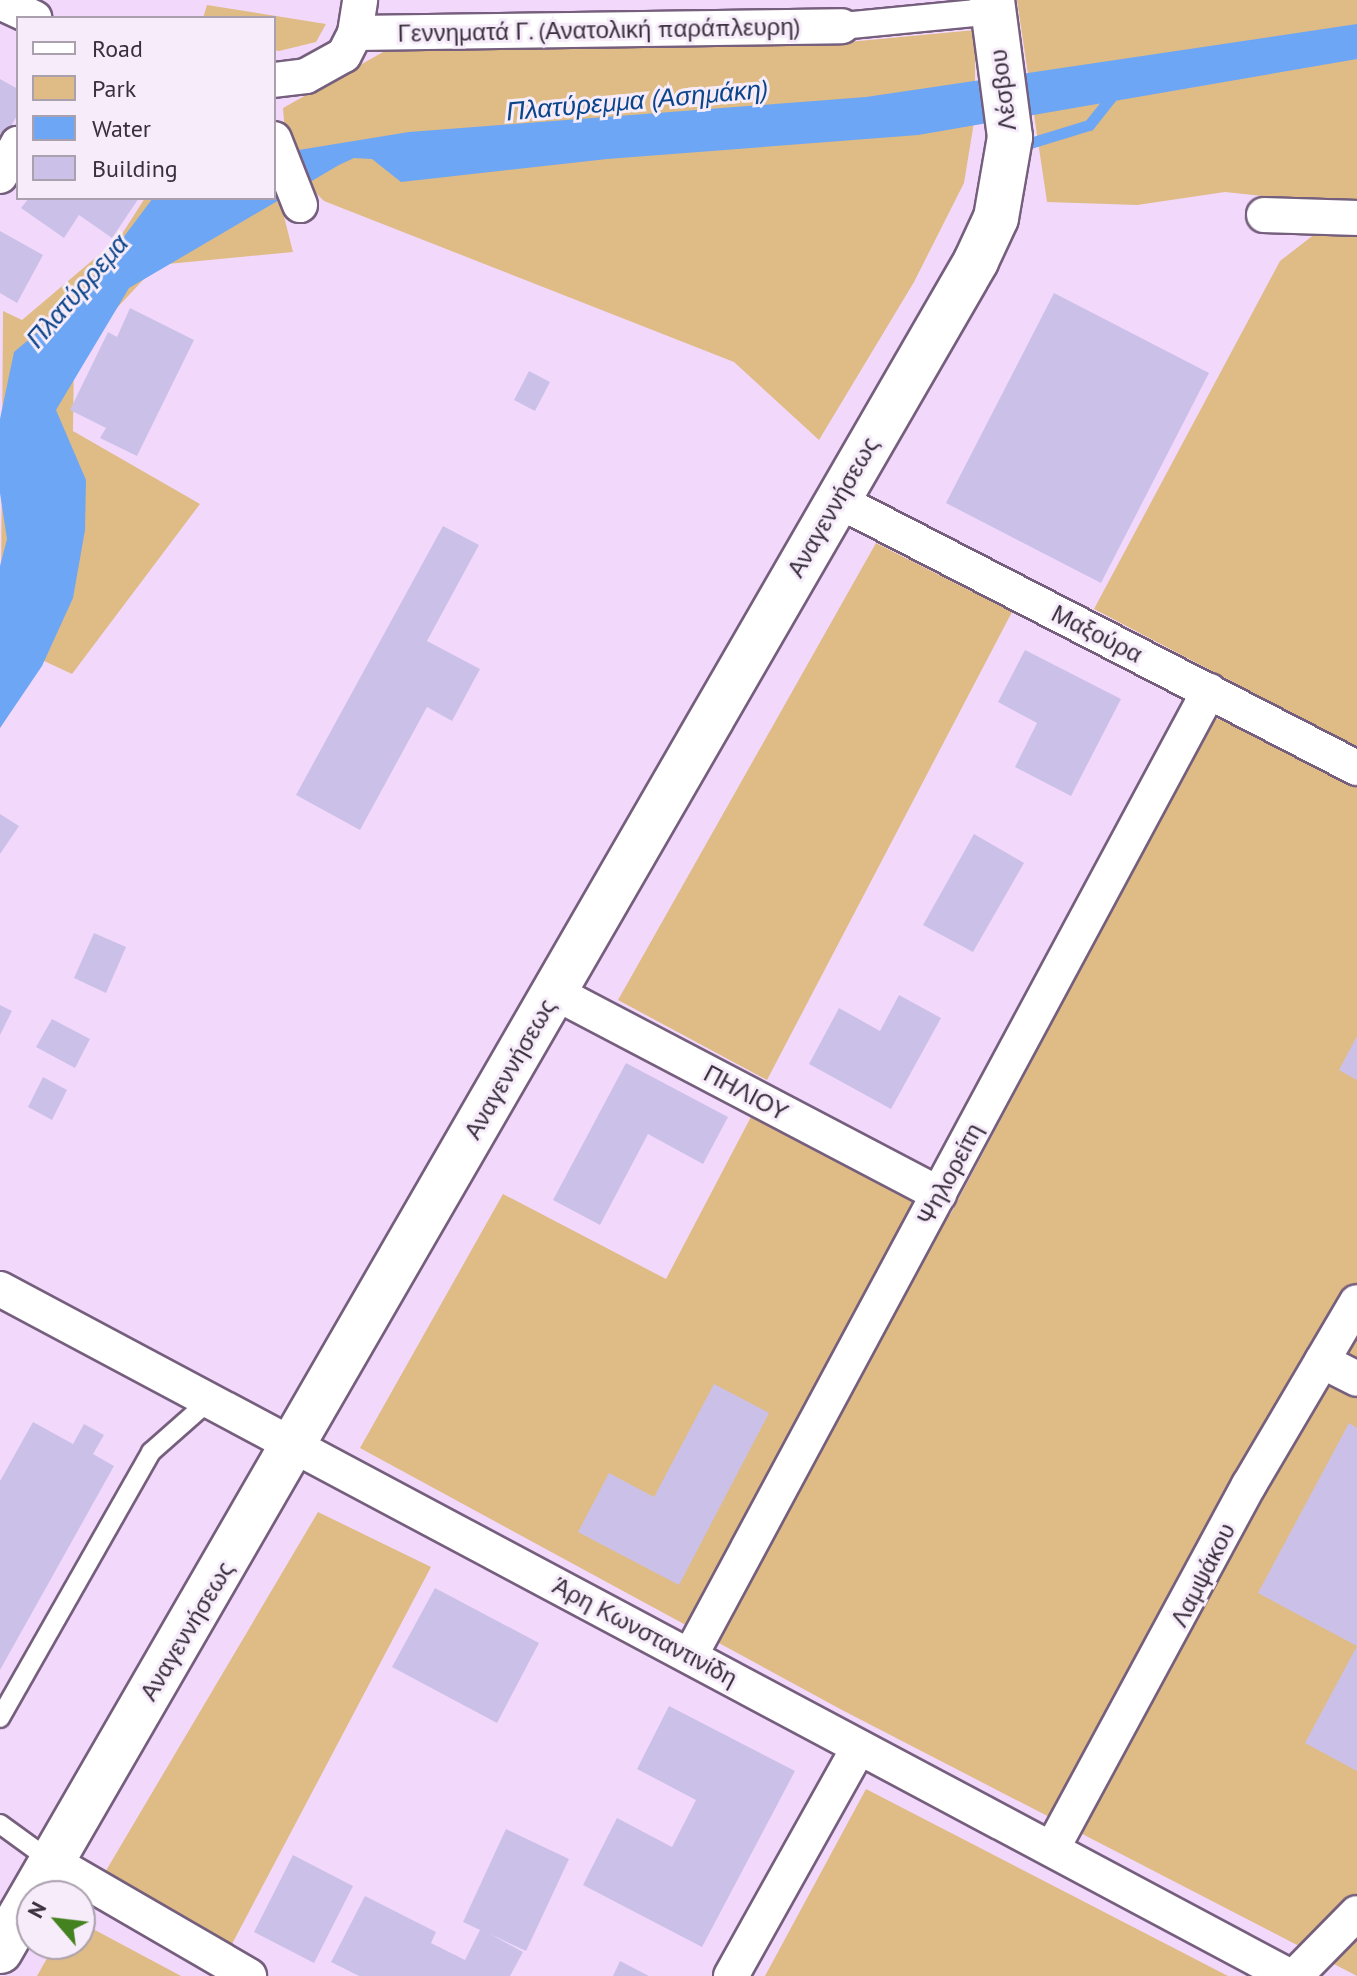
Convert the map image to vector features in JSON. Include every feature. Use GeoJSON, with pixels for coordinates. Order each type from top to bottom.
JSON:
{"type":"FeatureCollection","features":[{"type":"Feature","properties":{"kind":"main road","name":"Λέσβου"},"geometry":{"type":"LineString","coordinates":[[993,6],[1010,137],[1004,180]]}},
{"type":"Feature","properties":{"kind":"main road","name":"Αναγεννήσεως"},"geometry":{"type":"LineString","coordinates":[[0,1951],[296,1445],[976,261],[996,218],[1004,180]]}},
{"type":"Feature","properties":{"kind":"street"},"geometry":{"type":"LineString","coordinates":[[276,80],[306,76],[332,65],[355,33],[360,0]]}},
{"type":"Feature","properties":{"kind":"street"},"geometry":{"type":"LineString","coordinates":[[0,2],[31,16]]}},
{"type":"Feature","properties":{"kind":"street"},"geometry":{"type":"LineString","coordinates":[[842,26],[993,6]]}},
{"type":"Feature","properties":{"kind":"street","name":"Γεννηματά Γ. (Ανατολική παράπλευρη)"},"geometry":{"type":"LineString","coordinates":[[355,33],[842,26]]}},
{"type":"Feature","properties":{"kind":"street"},"geometry":{"type":"LineString","coordinates":[[276,144],[300,205]]}},
{"type":"Feature","properties":{"kind":"street"},"geometry":{"type":"LineString","coordinates":[[0,176],[16,148]]}},
{"type":"Feature","properties":{"kind":"street"},"geometry":{"type":"LineString","coordinates":[[1264,215],[1357,218]]}},
{"type":"Feature","properties":{"kind":"street","name":"Μαξούρα"},"geometry":{"type":"LineString","coordinates":[[837,500],[1357,768]]}},
{"type":"Feature","properties":{"kind":"street","name":"Ψηλορείτη"},"geometry":{"type":"LineString","coordinates":[[690,1656],[1209,691]]}},
{"type":"Feature","properties":{"kind":"street","name":"ΠΗΛΙΟΥ"},"geometry":{"type":"LineString","coordinates":[[554,992],[939,1194]]}},
{"type":"Feature","properties":{"kind":"street","name":"Άρη Κωνσταντινίδη"},"geometry":{"type":"LineString","coordinates":[[0,1289],[1289,1976]]}},
{"type":"Feature","properties":{"kind":"street","name":"Λαμψάκου"},"geometry":{"type":"LineString","coordinates":[[1052,1849],[1357,1302]]}},
{"type":"Feature","properties":{"kind":"street"},"geometry":{"type":"LineString","coordinates":[[1322,1361],[1357,1379]]}},
{"type":"Feature","properties":{"kind":"street"},"geometry":{"type":"LineString","coordinates":[[731,1976],[859,1747]]}},
{"type":"Feature","properties":{"kind":"street"},"geometry":{"type":"LineString","coordinates":[[51,1861],[249,1976]]}},
{"type":"Feature","properties":{"kind":"street"},"geometry":{"type":"LineString","coordinates":[[1295,1976],[1357,1913]]}},
{"type":"Feature","properties":{"kind":"lane"},"geometry":{"type":"LineString","coordinates":[[0,1718],[151,1452],[210,1400]]}},
{"type":"Feature","properties":{"kind":"lane"},"geometry":{"type":"LineString","coordinates":[[0,1824],[51,1861]]}},
{"type":"Feature","properties":{"kind":"green space"},"geometry":{"type":"Polygon","coordinates":[[[1017,0],[1357,0],[1357,206],[1225,192],[1137,205],[1047,202],[1017,0]]]}},
{"type":"Feature","properties":{"kind":"green space"},"geometry":{"type":"Polygon","coordinates":[[[207,5],[276,16],[204,16],[207,5]]]}},
{"type":"Feature","properties":{"kind":"green space"},"geometry":{"type":"Polygon","coordinates":[[[276,16],[326,24],[316,42],[276,50],[276,16]]]}},
{"type":"Feature","properties":{"kind":"green space"},"geometry":{"type":"Polygon","coordinates":[[[975,30],[975,116],[964,183],[914,282],[819,440],[734,362],[324,201],[312,189],[285,135],[283,108],[385,51],[401,48],[816,45],[975,30]]]}},
{"type":"Feature","properties":{"kind":"green space"},"geometry":{"type":"Polygon","coordinates":[[[276,185],[293,252],[157,265],[74,354],[73,431],[200,504],[72,674],[42,660],[0,728],[3,311],[22,320],[120,237],[144,200],[276,200],[276,185]]]}},
{"type":"Feature","properties":{"kind":"green space"},"geometry":{"type":"Polygon","coordinates":[[[1320,230],[1357,232],[1357,747],[1094,609],[1280,261],[1320,230]]]}},
{"type":"Feature","properties":{"kind":"green space"},"geometry":{"type":"Polygon","coordinates":[[[876,543],[1012,612],[767,1080],[618,1000],[876,543]]]}},
{"type":"Feature","properties":{"kind":"green space"},"geometry":{"type":"Polygon","coordinates":[[[1214,718],[1242,726],[1357,785],[1357,1976],[842,1710],[360,1448],[503,1194],[666,1279],[753,1113],[950,1215],[1214,718]]]}},
{"type":"Feature","properties":{"kind":"green space"},"geometry":{"type":"Polygon","coordinates":[[[318,1512],[431,1567],[232,1944],[104,1874],[318,1512]]]}},
{"type":"Feature","properties":{"kind":"green space"},"geometry":{"type":"Polygon","coordinates":[[[866,1789],[1228,1976],[765,1976],[866,1789]]]}},
{"type":"Feature","properties":{"kind":"green space"},"geometry":{"type":"Polygon","coordinates":[[[96,1931],[181,1976],[37,1976],[46,1960],[96,1960],[96,1931]]]}},
{"type":"Feature","properties":{"kind":"water"},"geometry":{"type":"Polygon","coordinates":[[[1357,24],[1357,59],[918,135],[607,159],[401,182],[372,159],[354,158],[339,165],[129,288],[56,410],[86,480],[85,530],[73,598],[42,666],[0,728],[0,566],[7,539],[0,493],[0,419],[14,352],[77,299],[151,200],[276,200],[276,154],[409,132],[866,97],[1357,24]]]}},
{"type":"Feature","properties":{"kind":"building"},"geometry":{"type":"Polygon","coordinates":[[[0,79],[16,88],[16,117],[0,145],[0,79]]]}},
{"type":"Feature","properties":{"kind":"building"},"geometry":{"type":"Polygon","coordinates":[[[27,200],[138,200],[112,238],[79,215],[64,238],[21,208],[27,200]]]}},
{"type":"Feature","properties":{"kind":"building"},"geometry":{"type":"Polygon","coordinates":[[[0,231],[43,255],[17,303],[0,293],[0,231]]]}},
{"type":"Feature","properties":{"kind":"building"},"geometry":{"type":"Polygon","coordinates":[[[1054,293],[1209,373],[1101,583],[946,503],[1054,293]]]}},
{"type":"Feature","properties":{"kind":"building"},"geometry":{"type":"Polygon","coordinates":[[[130,308],[194,340],[137,456],[100,438],[106,428],[70,410],[108,332],[117,337],[130,308]]]}},
{"type":"Feature","properties":{"kind":"building"},"geometry":{"type":"Polygon","coordinates":[[[529,371],[550,382],[535,411],[514,400],[529,371]]]}},
{"type":"Feature","properties":{"kind":"building"},"geometry":{"type":"Polygon","coordinates":[[[443,526],[479,545],[427,641],[480,669],[452,721],[427,707],[360,830],[296,795],[443,526]]]}},
{"type":"Feature","properties":{"kind":"building"},"geometry":{"type":"Polygon","coordinates":[[[1025,650],[1121,699],[1071,796],[1015,767],[1037,723],[998,702],[1025,650]]]}},
{"type":"Feature","properties":{"kind":"building"},"geometry":{"type":"Polygon","coordinates":[[[0,814],[19,826],[0,854],[0,814]]]}},
{"type":"Feature","properties":{"kind":"building"},"geometry":{"type":"Polygon","coordinates":[[[974,834],[1024,863],[973,952],[923,925],[974,834]]]}},
{"type":"Feature","properties":{"kind":"building"},"geometry":{"type":"Polygon","coordinates":[[[94,933],[126,947],[106,993],[74,978],[94,933]]]}},
{"type":"Feature","properties":{"kind":"building"},"geometry":{"type":"Polygon","coordinates":[[[899,995],[941,1018],[891,1109],[809,1064],[839,1008],[880,1031],[899,995]]]}},
{"type":"Feature","properties":{"kind":"building"},"geometry":{"type":"Polygon","coordinates":[[[0,1005],[12,1011],[0,1035],[0,1005]]]}},
{"type":"Feature","properties":{"kind":"building"},"geometry":{"type":"Polygon","coordinates":[[[52,1019],[90,1039],[75,1068],[36,1047],[52,1019]]]}},
{"type":"Feature","properties":{"kind":"building"},"geometry":{"type":"Polygon","coordinates":[[[1357,1036],[1357,1080],[1339,1070],[1357,1036]]]}},
{"type":"Feature","properties":{"kind":"building"},"geometry":{"type":"Polygon","coordinates":[[[626,1063],[728,1117],[703,1164],[648,1134],[600,1225],[553,1200],[626,1063]]]}},
{"type":"Feature","properties":{"kind":"building"},"geometry":{"type":"Polygon","coordinates":[[[43,1077],[67,1090],[52,1120],[28,1107],[43,1077]]]}},
{"type":"Feature","properties":{"kind":"building"},"geometry":{"type":"Polygon","coordinates":[[[714,1384],[769,1413],[679,1585],[578,1532],[609,1473],[654,1497],[714,1384]]]}},
{"type":"Feature","properties":{"kind":"building"},"geometry":{"type":"Polygon","coordinates":[[[33,1422],[73,1444],[84,1424],[104,1435],[93,1454],[114,1466],[0,1670],[0,1481],[33,1422]]]}},
{"type":"Feature","properties":{"kind":"building"},"geometry":{"type":"Polygon","coordinates":[[[1349,1423],[1357,1428],[1357,1646],[1258,1593],[1349,1423]]]}},
{"type":"Feature","properties":{"kind":"building"},"geometry":{"type":"Polygon","coordinates":[[[435,1588],[539,1643],[497,1723],[392,1667],[435,1588]]]}},
{"type":"Feature","properties":{"kind":"building"},"geometry":{"type":"Polygon","coordinates":[[[1357,1646],[1357,1771],[1305,1743],[1357,1646]]]}},
{"type":"Feature","properties":{"kind":"building"},"geometry":{"type":"Polygon","coordinates":[[[669,1706],[795,1771],[702,1947],[583,1885],[617,1818],[672,1847],[696,1800],[637,1769],[669,1706]]]}},
{"type":"Feature","properties":{"kind":"building"},"geometry":{"type":"Polygon","coordinates":[[[506,1829],[569,1859],[526,1951],[490,1934],[523,1952],[510,1976],[359,1976],[331,1962],[365,1896],[436,1932],[431,1943],[465,1960],[480,1930],[463,1922],[506,1829]]]}},
{"type":"Feature","properties":{"kind":"building"},"geometry":{"type":"Polygon","coordinates":[[[293,1855],[353,1886],[314,1963],[254,1932],[293,1855]]]}},
{"type":"Feature","properties":{"kind":"building"},"geometry":{"type":"Polygon","coordinates":[[[620,1961],[649,1976],[613,1976],[620,1961]]]}},
{"type":"Feature","properties":{"kind":"waterway"},"geometry":{"type":"LineString","coordinates":[[1017,147],[1089,125],[1116,91]]}},
{"type":"Feature","properties":{"kind":"water label","name":"Πλατύρεμμα (Ασημάκη)"},"geometry":{"type":"Point","coordinates":[637,100]}},
{"type":"Feature","properties":{"kind":"water label","name":"Πλατύρρεμα"},"geometry":{"type":"Point","coordinates":[77,291]}}]}
